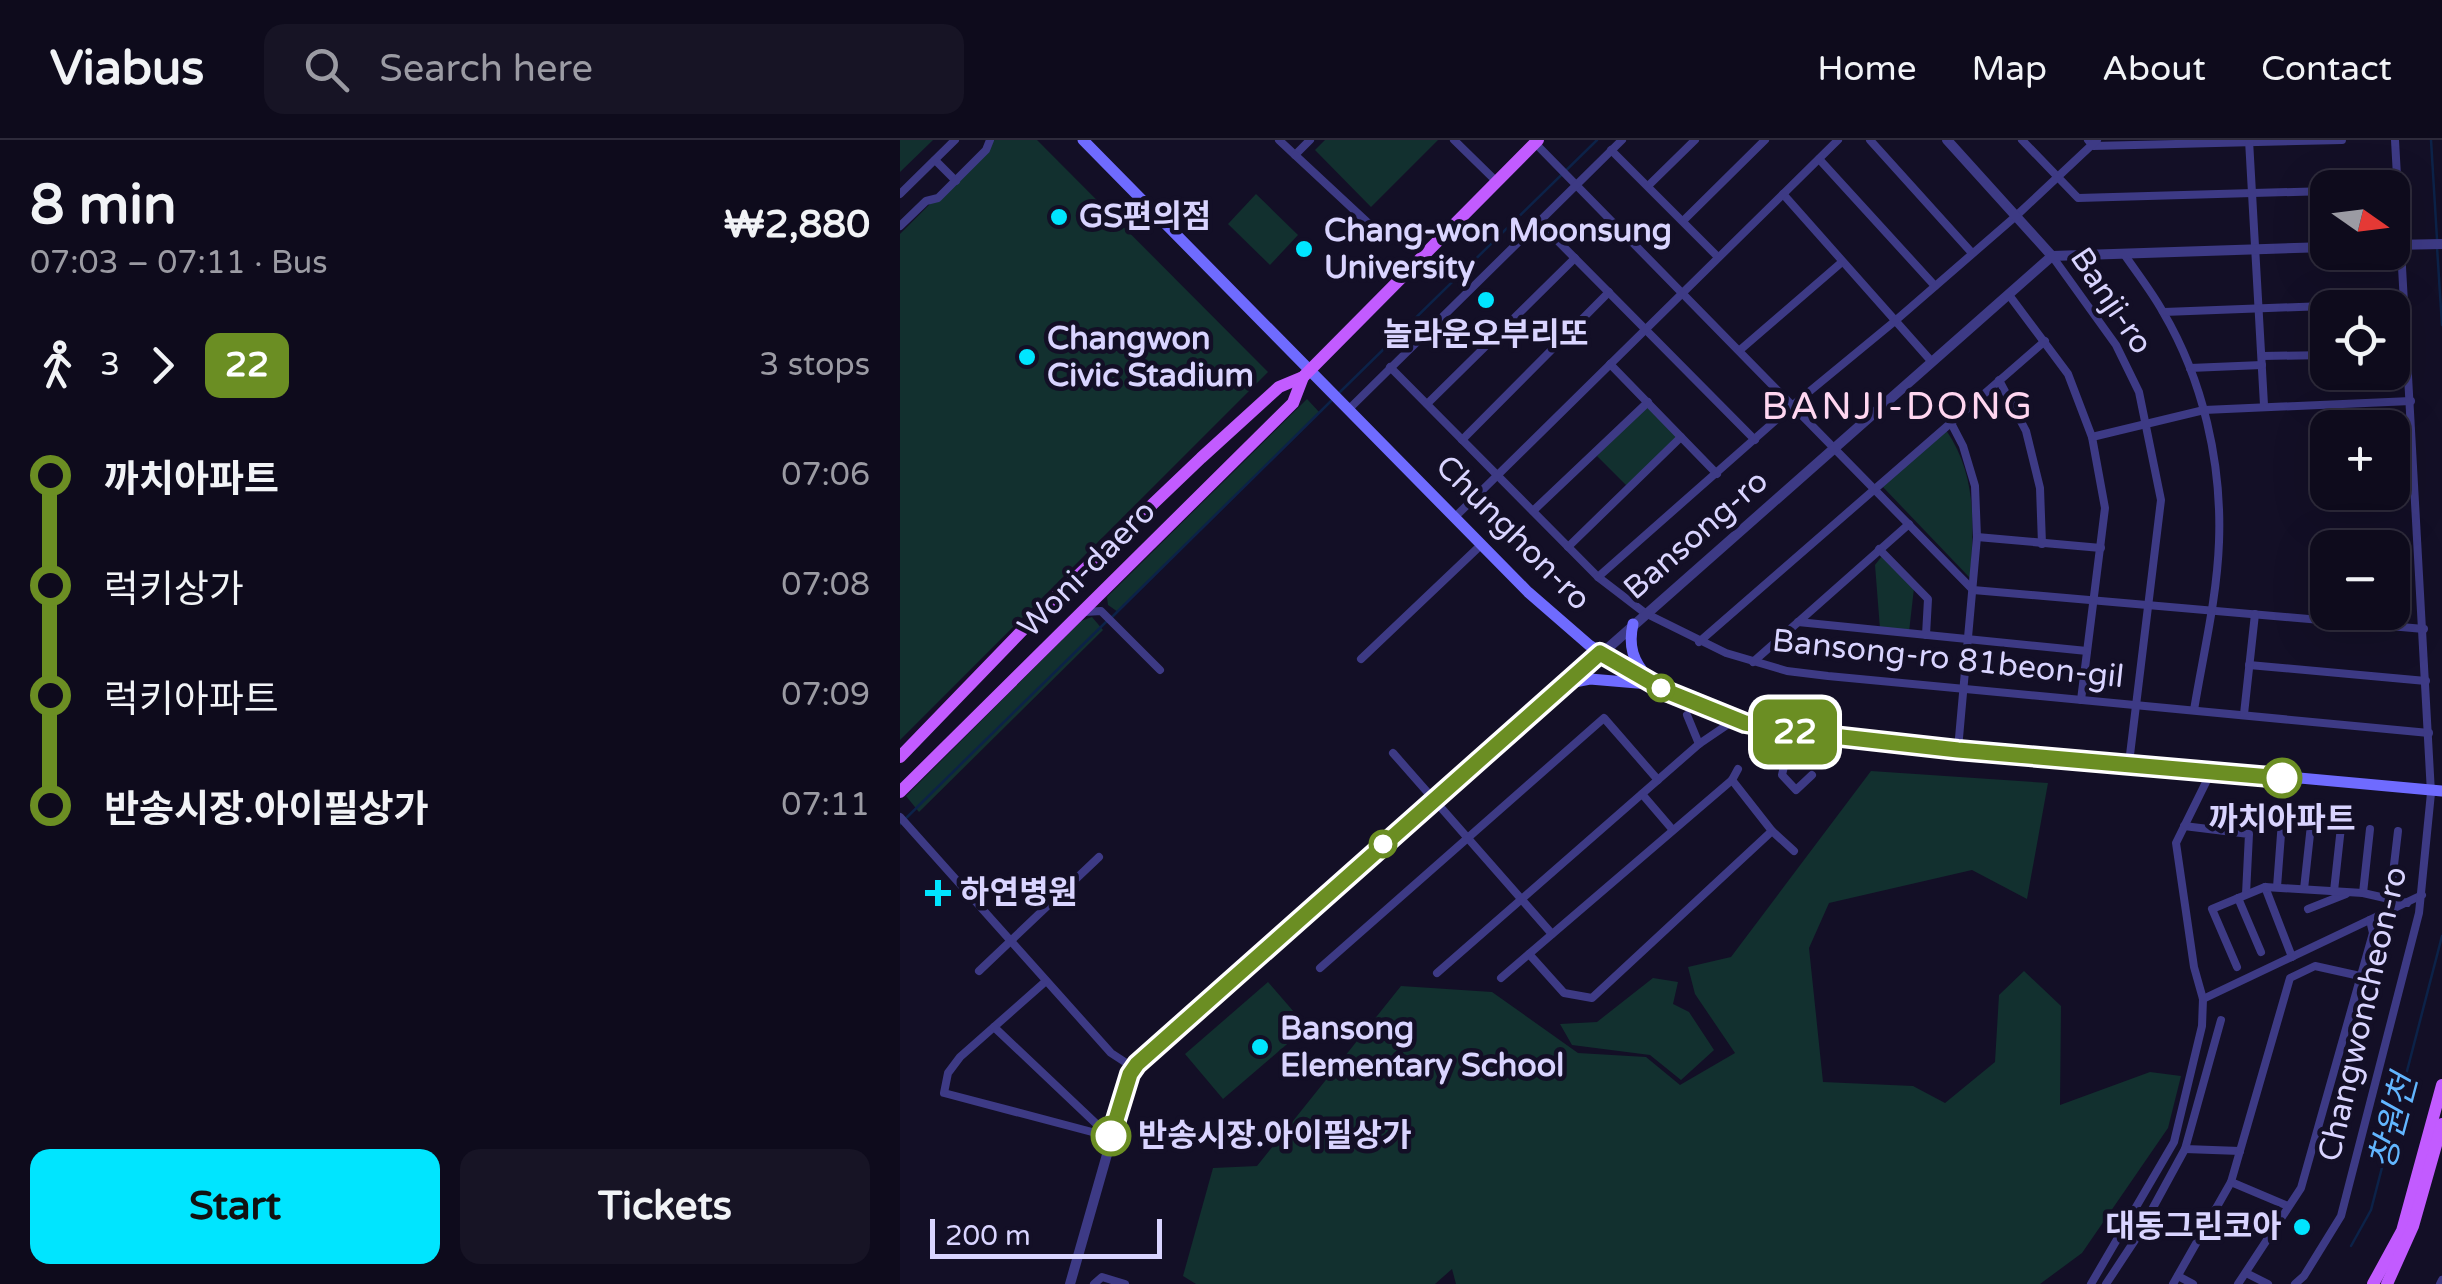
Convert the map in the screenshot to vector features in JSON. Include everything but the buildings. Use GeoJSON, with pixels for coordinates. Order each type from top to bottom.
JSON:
{"type":"FeatureCollection","features":[{"type":"Feature","properties":{"kind":"main road"},"geometry":{"type":"LineString","coordinates":[[1082,140],[1306,373]]}},
{"type":"Feature","properties":{"kind":"main road","name":"Woni-daero"},"geometry":{"type":"LineString","coordinates":[[900,757],[1044,608],[1279,387],[1306,373],[1537,141]]}},
{"type":"Feature","properties":{"kind":"main road","name":"Woni-daero"},"geometry":{"type":"LineString","coordinates":[[900,792],[1294,403],[1306,373]]}},
{"type":"Feature","properties":{"kind":"main road","name":"Chunghon-ro"},"geometry":{"type":"LineString","coordinates":[[1306,373],[1330,390],[1528,592],[1600,653],[1654,684],[1745,723],[1958,750],[2437,791]]}},
{"type":"Feature","properties":{"kind":"main road","name":"Chunghon-ro"},"geometry":{"type":"LineString","coordinates":[[1633,624],[1630,636],[1634,661],[1654,684]]}},
{"type":"Feature","properties":{"kind":"main road","name":"Chunghon-ro"},"geometry":{"type":"LineString","coordinates":[[1564,684],[1590,679],[1654,684]]}},
{"type":"Feature","properties":{"kind":"main road"},"geometry":{"type":"LineString","coordinates":[[2373,1284],[2402,1231],[2442,1085]]}},
{"type":"Feature","properties":{"kind":"main road"},"geometry":{"type":"LineString","coordinates":[[2387,1284],[2413,1226],[2442,1125]]}},
{"type":"Feature","properties":{"kind":"street"},"geometry":{"type":"LineString","coordinates":[[900,194],[955,140]]}},
{"type":"Feature","properties":{"kind":"street"},"geometry":{"type":"LineString","coordinates":[[900,226],[926,201],[938,198],[956,181],[986,150],[990,140]]}},
{"type":"Feature","properties":{"kind":"street"},"geometry":{"type":"LineString","coordinates":[[1280,140],[1382,236]]}},
{"type":"Feature","properties":{"kind":"street"},"geometry":{"type":"LineString","coordinates":[[1295,155],[1310,140]]}},
{"type":"Feature","properties":{"kind":"street"},"geometry":{"type":"LineString","coordinates":[[1454,140],[1496,182]]}},
{"type":"Feature","properties":{"kind":"street"},"geometry":{"type":"LineString","coordinates":[[1348,408],[1622,140]]}},
{"type":"Feature","properties":{"kind":"street"},"geometry":{"type":"LineString","coordinates":[[1648,186],[1694,140]]}},
{"type":"Feature","properties":{"kind":"street"},"geometry":{"type":"LineString","coordinates":[[1683,221],[1765,140]]}},
{"type":"Feature","properties":{"kind":"street"},"geometry":{"type":"LineString","coordinates":[[1456,516],[1838,140]]}},
{"type":"Feature","properties":{"kind":"street"},"geometry":{"type":"LineString","coordinates":[[1870,140],[1972,253]]}},
{"type":"Feature","properties":{"kind":"street","name":"Banji-ro"},"geometry":{"type":"LineString","coordinates":[[1947,140],[2052,256],[2116,345],[2139,392],[2161,500],[2130,763]]}},
{"type":"Feature","properties":{"kind":"street"},"geometry":{"type":"LineString","coordinates":[[2022,140],[2078,198],[2310,191]]}},
{"type":"Feature","properties":{"kind":"street"},"geometry":{"type":"LineString","coordinates":[[1598,578],[1792,404],[1896,321],[2016,216],[2093,142],[2342,140]]}},
{"type":"Feature","properties":{"kind":"street","name":"Changwoncheon-ro"},"geometry":{"type":"LineString","coordinates":[[2395,140],[2395,170]]}},
{"type":"Feature","properties":{"kind":"street"},"geometry":{"type":"LineString","coordinates":[[1537,141],[1576,187],[1972,590],[2424,629]]}},
{"type":"Feature","properties":{"kind":"street"},"geometry":{"type":"LineString","coordinates":[[2249,142],[2264,405]]}},
{"type":"Feature","properties":{"kind":"street"},"geometry":{"type":"LineString","coordinates":[[1611,150],[1718,257]]}},
{"type":"Feature","properties":{"kind":"street"},"geometry":{"type":"LineString","coordinates":[[1819,159],[1935,286]]}},
{"type":"Feature","properties":{"kind":"street"},"geometry":{"type":"LineString","coordinates":[[935,160],[956,181]]}},
{"type":"Feature","properties":{"kind":"street"},"geometry":{"type":"LineString","coordinates":[[1784,194],[1932,362]]}},
{"type":"Feature","properties":{"kind":"street"},"geometry":{"type":"LineString","coordinates":[[1540,223],[1755,440]]}},
{"type":"Feature","properties":{"kind":"street"},"geometry":{"type":"LineString","coordinates":[[2410,245],[2442,244]]}},
{"type":"Feature","properties":{"kind":"street"},"geometry":{"type":"LineString","coordinates":[[2052,256],[2310,248]]}},
{"type":"Feature","properties":{"kind":"street"},"geometry":{"type":"LineString","coordinates":[[2124,254],[2164,312],[2190,368],[2204,410],[2218,485],[2219,545],[2194,710]]}},
{"type":"Feature","properties":{"kind":"street","name":"Bansong-ro"},"geometry":{"type":"LineString","coordinates":[[1070,1284],[1110,1137],[1134,1068],[1434,798],[2052,256]]}},
{"type":"Feature","properties":{"kind":"street"},"geometry":{"type":"LineString","coordinates":[[1426,404],[1575,258]]}},
{"type":"Feature","properties":{"kind":"street"},"geometry":{"type":"LineString","coordinates":[[1740,350],[1842,262]]}},
{"type":"Feature","properties":{"kind":"street"},"geometry":{"type":"LineString","coordinates":[[1462,440],[1609,292]]}},
{"type":"Feature","properties":{"kind":"street"},"geometry":{"type":"LineString","coordinates":[[2008,295],[2068,374],[2092,436],[2105,508],[2082,700]]}},
{"type":"Feature","properties":{"kind":"street"},"geometry":{"type":"LineString","coordinates":[[2164,312],[2310,305]]}},
{"type":"Feature","properties":{"kind":"street"},"geometry":{"type":"LineString","coordinates":[[1699,642],[2045,341]]}},
{"type":"Feature","properties":{"kind":"street"},"geometry":{"type":"LineString","coordinates":[[2190,368],[2310,356]]}},
{"type":"Feature","properties":{"kind":"street"},"geometry":{"type":"LineString","coordinates":[[1610,364],[1717,474]]}},
{"type":"Feature","properties":{"kind":"street","name":"Bansong-ro 81beon-gil"},"geometry":{"type":"LineString","coordinates":[[1390,367],[1598,578],[1644,613],[1699,642],[1753,662],[1787,671],[2429,733]]}},
{"type":"Feature","properties":{"kind":"street"},"geometry":{"type":"LineString","coordinates":[[1999,380],[2026,430],[2040,488],[2042,544]]}},
{"type":"Feature","properties":{"kind":"street","name":"Changwoncheon-ro"},"geometry":{"type":"LineString","coordinates":[[2295,1284],[2341,1216],[2422,894],[2437,791],[2429,733],[2410,390]]}},
{"type":"Feature","properties":{"kind":"street"},"geometry":{"type":"LineString","coordinates":[[1534,511],[1648,402]]}},
{"type":"Feature","properties":{"kind":"street"},"geometry":{"type":"LineString","coordinates":[[2092,436],[2204,410],[2410,402]]}},
{"type":"Feature","properties":{"kind":"street"},"geometry":{"type":"LineString","coordinates":[[1950,421],[1976,486],[1977,537],[1958,750]]}},
{"type":"Feature","properties":{"kind":"street"},"geometry":{"type":"LineString","coordinates":[[1568,548],[1681,437]]}},
{"type":"Feature","properties":{"kind":"street"},"geometry":{"type":"LineString","coordinates":[[1753,662],[1909,524]]}},
{"type":"Feature","properties":{"kind":"street"},"geometry":{"type":"LineString","coordinates":[[1977,537],[2101,548]]}},
{"type":"Feature","properties":{"kind":"street"},"geometry":{"type":"LineString","coordinates":[[1361,659],[1482,544]]}},
{"type":"Feature","properties":{"kind":"street"},"geometry":{"type":"LineString","coordinates":[[1879,550],[1928,599],[1926,635]]}},
{"type":"Feature","properties":{"kind":"street"},"geometry":{"type":"LineString","coordinates":[[1102,611],[1113,579]]}},
{"type":"Feature","properties":{"kind":"street"},"geometry":{"type":"LineString","coordinates":[[1080,613],[1102,611]]}},
{"type":"Feature","properties":{"kind":"street"},"geometry":{"type":"LineString","coordinates":[[1102,611],[1160,670]]}},
{"type":"Feature","properties":{"kind":"street"},"geometry":{"type":"LineString","coordinates":[[2244,714],[2256,614]]}},
{"type":"Feature","properties":{"kind":"street"},"geometry":{"type":"LineString","coordinates":[[1798,622],[2088,651]]}},
{"type":"Feature","properties":{"kind":"street"},"geometry":{"type":"LineString","coordinates":[[2249,665],[2426,681]]}},
{"type":"Feature","properties":{"kind":"street"},"geometry":{"type":"LineString","coordinates":[[1687,715],[1699,744]]}},
{"type":"Feature","properties":{"kind":"street"},"geometry":{"type":"LineString","coordinates":[[1320,968],[1604,718],[1658,780]]}},
{"type":"Feature","properties":{"kind":"street"},"geometry":{"type":"LineString","coordinates":[[1437,973],[1699,744],[1727,725]]}},
{"type":"Feature","properties":{"kind":"street"},"geometry":{"type":"LineString","coordinates":[[1792,731],[1782,774],[1796,790],[1812,775]]}},
{"type":"Feature","properties":{"kind":"street"},"geometry":{"type":"LineString","coordinates":[[1393,753],[1552,934]]}},
{"type":"Feature","properties":{"kind":"street"},"geometry":{"type":"LineString","coordinates":[[1501,978],[1732,780],[1738,769]]}},
{"type":"Feature","properties":{"kind":"street"},"geometry":{"type":"LineString","coordinates":[[2091,1284],[2174,1142],[2202,1026],[2203,999],[2194,967],[2176,844],[2211,772]]}},
{"type":"Feature","properties":{"kind":"street"},"geometry":{"type":"LineString","coordinates":[[1732,780],[1772,831],[1794,851]]}},
{"type":"Feature","properties":{"kind":"street"},"geometry":{"type":"LineString","coordinates":[[1642,794],[1672,829]]}},
{"type":"Feature","properties":{"kind":"street"},"geometry":{"type":"LineString","coordinates":[[900,817],[1111,1053],[1134,1068]]}},
{"type":"Feature","properties":{"kind":"street"},"geometry":{"type":"LineString","coordinates":[[2277,887],[2282,821]]}},
{"type":"Feature","properties":{"kind":"street"},"geometry":{"type":"LineString","coordinates":[[2304,889],[2312,825]]}},
{"type":"Feature","properties":{"kind":"street"},"geometry":{"type":"LineString","coordinates":[[2184,826],[2249,834],[2242,896],[2262,952]]}},
{"type":"Feature","properties":{"kind":"street"},"geometry":{"type":"LineString","coordinates":[[2334,891],[2341,828]]}},
{"type":"Feature","properties":{"kind":"street"},"geometry":{"type":"LineString","coordinates":[[2364,893],[2370,829]]}},
{"type":"Feature","properties":{"kind":"street"},"geometry":{"type":"LineString","coordinates":[[1529,954],[1564,993],[1592,998],[1772,831]]}},
{"type":"Feature","properties":{"kind":"street"},"geometry":{"type":"LineString","coordinates":[[2390,899],[2398,831]]}},
{"type":"Feature","properties":{"kind":"street"},"geometry":{"type":"LineString","coordinates":[[980,971],[1099,856]]}},
{"type":"Feature","properties":{"kind":"street"},"geometry":{"type":"LineString","coordinates":[[2238,966],[2212,909],[2265,886],[2364,893],[2407,903]]}},
{"type":"Feature","properties":{"kind":"street"},"geometry":{"type":"LineString","coordinates":[[2265,886],[2292,957]]}},
{"type":"Feature","properties":{"kind":"street"},"geometry":{"type":"LineString","coordinates":[[2308,909],[2350,892]]}},
{"type":"Feature","properties":{"kind":"street"},"geometry":{"type":"LineString","coordinates":[[2203,999],[2422,894]]}},
{"type":"Feature","properties":{"kind":"street"},"geometry":{"type":"LineString","coordinates":[[2238,1284],[2301,1188],[2372,933],[2370,920]]}},
{"type":"Feature","properties":{"kind":"street"},"geometry":{"type":"LineString","coordinates":[[2193,1284],[2176,1280],[2231,1182],[2290,978],[2315,966],[2360,976]]}},
{"type":"Feature","properties":{"kind":"street"},"geometry":{"type":"LineString","coordinates":[[1046,980],[960,1057],[948,1073],[944,1093],[1110,1137]]}},
{"type":"Feature","properties":{"kind":"street"},"geometry":{"type":"LineString","coordinates":[[2106,1284],[2138,1237],[2185,1149],[2221,1020]]}},
{"type":"Feature","properties":{"kind":"street"},"geometry":{"type":"LineString","coordinates":[[994,1027],[1110,1137]]}},
{"type":"Feature","properties":{"kind":"street"},"geometry":{"type":"LineString","coordinates":[[2185,1149],[2240,1151]]}},
{"type":"Feature","properties":{"kind":"street"},"geometry":{"type":"LineString","coordinates":[[2231,1182],[2288,1206]]}},
{"type":"Feature","properties":{"kind":"street"},"geometry":{"type":"LineString","coordinates":[[2246,1273],[2268,1284]]}},
{"type":"Feature","properties":{"kind":"street"},"geometry":{"type":"LineString","coordinates":[[1094,1284],[1102,1278],[1125,1284]]}},
{"type":"Feature","properties":{"kind":"green space"},"geometry":{"type":"Polygon","coordinates":[[[900,140],[933,140],[900,172],[900,140]]]}},
{"type":"Feature","properties":{"kind":"green space"},"geometry":{"type":"Polygon","coordinates":[[[994,140],[1037,140],[1268,372],[900,740],[900,234],[994,140]]]}},
{"type":"Feature","properties":{"kind":"green space"},"geometry":{"type":"Polygon","coordinates":[[[1325,140],[1438,140],[1371,207],[1315,150],[1325,140]]]}},
{"type":"Feature","properties":{"kind":"green space"},"geometry":{"type":"Polygon","coordinates":[[[1256,194],[1298,235],[1270,265],[1228,224],[1256,194]]]}},
{"type":"Feature","properties":{"kind":"green space"},"geometry":{"type":"Polygon","coordinates":[[[1307,399],[1320,413],[1118,612],[1108,605],[1107,597],[1307,399]]]}},
{"type":"Feature","properties":{"kind":"green space"},"geometry":{"type":"Polygon","coordinates":[[[1647,405],[1678,437],[1628,487],[1597,456],[1647,405]]]}},
{"type":"Feature","properties":{"kind":"green space"},"geometry":{"type":"Polygon","coordinates":[[[1946,430],[1963,465],[1971,501],[1970,578],[1882,486],[1946,430]]]}},
{"type":"Feature","properties":{"kind":"green space"},"geometry":{"type":"Polygon","coordinates":[[[1882,556],[1914,588],[1909,632],[1880,629],[1875,565],[1882,556]]]}},
{"type":"Feature","properties":{"kind":"green space"},"geometry":{"type":"Polygon","coordinates":[[[1092,617],[1103,630],[919,812],[906,796],[1081,621],[1092,617]]]}},
{"type":"Feature","properties":{"kind":"green space"},"geometry":{"type":"Polygon","coordinates":[[[1871,771],[2048,783],[2027,899],[1972,870],[1829,903],[1809,948],[1823,1082],[1913,1086],[1945,1103],[1995,1062],[1999,995],[2024,971],[2061,1006],[2060,1105],[2150,1072],[2181,1076],[2168,1128],[2082,1253],[2040,1284],[1456,1284],[1452,1269],[1435,1284],[1196,1284],[1183,1276],[1213,1168],[1257,1166],[1401,986],[1492,992],[1578,1053],[1646,1057],[1680,1085],[1735,1053],[1695,994],[1688,967],[1731,957],[1871,771]]]}},
{"type":"Feature","properties":{"kind":"green space"},"geometry":{"type":"Polygon","coordinates":[[[1653,978],[1678,982],[1673,1004],[1689,1012],[1714,1050],[1681,1080],[1650,1055],[1572,1045],[1560,1024],[1597,1022],[1653,978]]]}},
{"type":"Feature","properties":{"kind":"green space"},"geometry":{"type":"Polygon","coordinates":[[[1268,982],[1307,1027],[1223,1099],[1185,1054],[1268,982]]]}},
{"type":"Feature","properties":{"kind":"waterway"},"geometry":{"type":"LineString","coordinates":[[1340,392],[1597,140]]}},
{"type":"Feature","properties":{"kind":"waterway","name":"창원천"},"geometry":{"type":"LineString","coordinates":[[2431,140],[2437,239]]}},
{"type":"Feature","properties":{"kind":"waterway","name":"창원천"},"geometry":{"type":"LineString","coordinates":[[2437,247],[2442,325]]}},
{"type":"Feature","properties":{"kind":"waterway"},"geometry":{"type":"LineString","coordinates":[[1112,617],[1331,401]]}},
{"type":"Feature","properties":{"kind":"waterway"},"geometry":{"type":"LineString","coordinates":[[900,824],[1106,622]]}},
{"type":"Feature","properties":{"kind":"waterway","name":"창원천"},"geometry":{"type":"LineString","coordinates":[[2351,1246],[2371,1210],[2442,936]]}},
{"type":"Feature","properties":{"kind":"bus line","name":"22"},"geometry":{"type":"LineString","coordinates":[[1111,1136],[1130,1074],[1137,1064],[1600,653],[1666,691],[1745,723],[1958,750],[2282,778]]}},
{"type":"Feature","properties":{"kind":"place","name":"GS편의점"},"geometry":{"type":"Point","coordinates":[1059,217]}},
{"type":"Feature","properties":{"kind":"place","name":"Chang-won Moonsung University"},"geometry":{"type":"Point","coordinates":[1304,249]}},
{"type":"Feature","properties":{"kind":"place","name":"놀라운오부리또"},"geometry":{"type":"Point","coordinates":[1486,300]}},
{"type":"Feature","properties":{"kind":"place","name":"Changwon Civic Stadium"},"geometry":{"type":"Point","coordinates":[1027,357]}},
{"type":"Feature","properties":{"kind":"place","name":"까치아파트"},"geometry":{"type":"Point","coordinates":[2282,778]}},
{"type":"Feature","properties":{"kind":"place","name":"하연병원"},"geometry":{"type":"Point","coordinates":[938,893]}},
{"type":"Feature","properties":{"kind":"place","name":"Bansong Elementary School"},"geometry":{"type":"Point","coordinates":[1260,1047]}},
{"type":"Feature","properties":{"kind":"place","name":"반송시장.아이필상가"},"geometry":{"type":"Point","coordinates":[1111,1136]}},
{"type":"Feature","properties":{"kind":"place","name":"대동그린코아"},"geometry":{"type":"Point","coordinates":[2302,1227]}},
{"type":"Feature","properties":{"kind":"district","name":"BANJI-DONG"},"geometry":{"type":"Point","coordinates":[1898,407]}}]}
